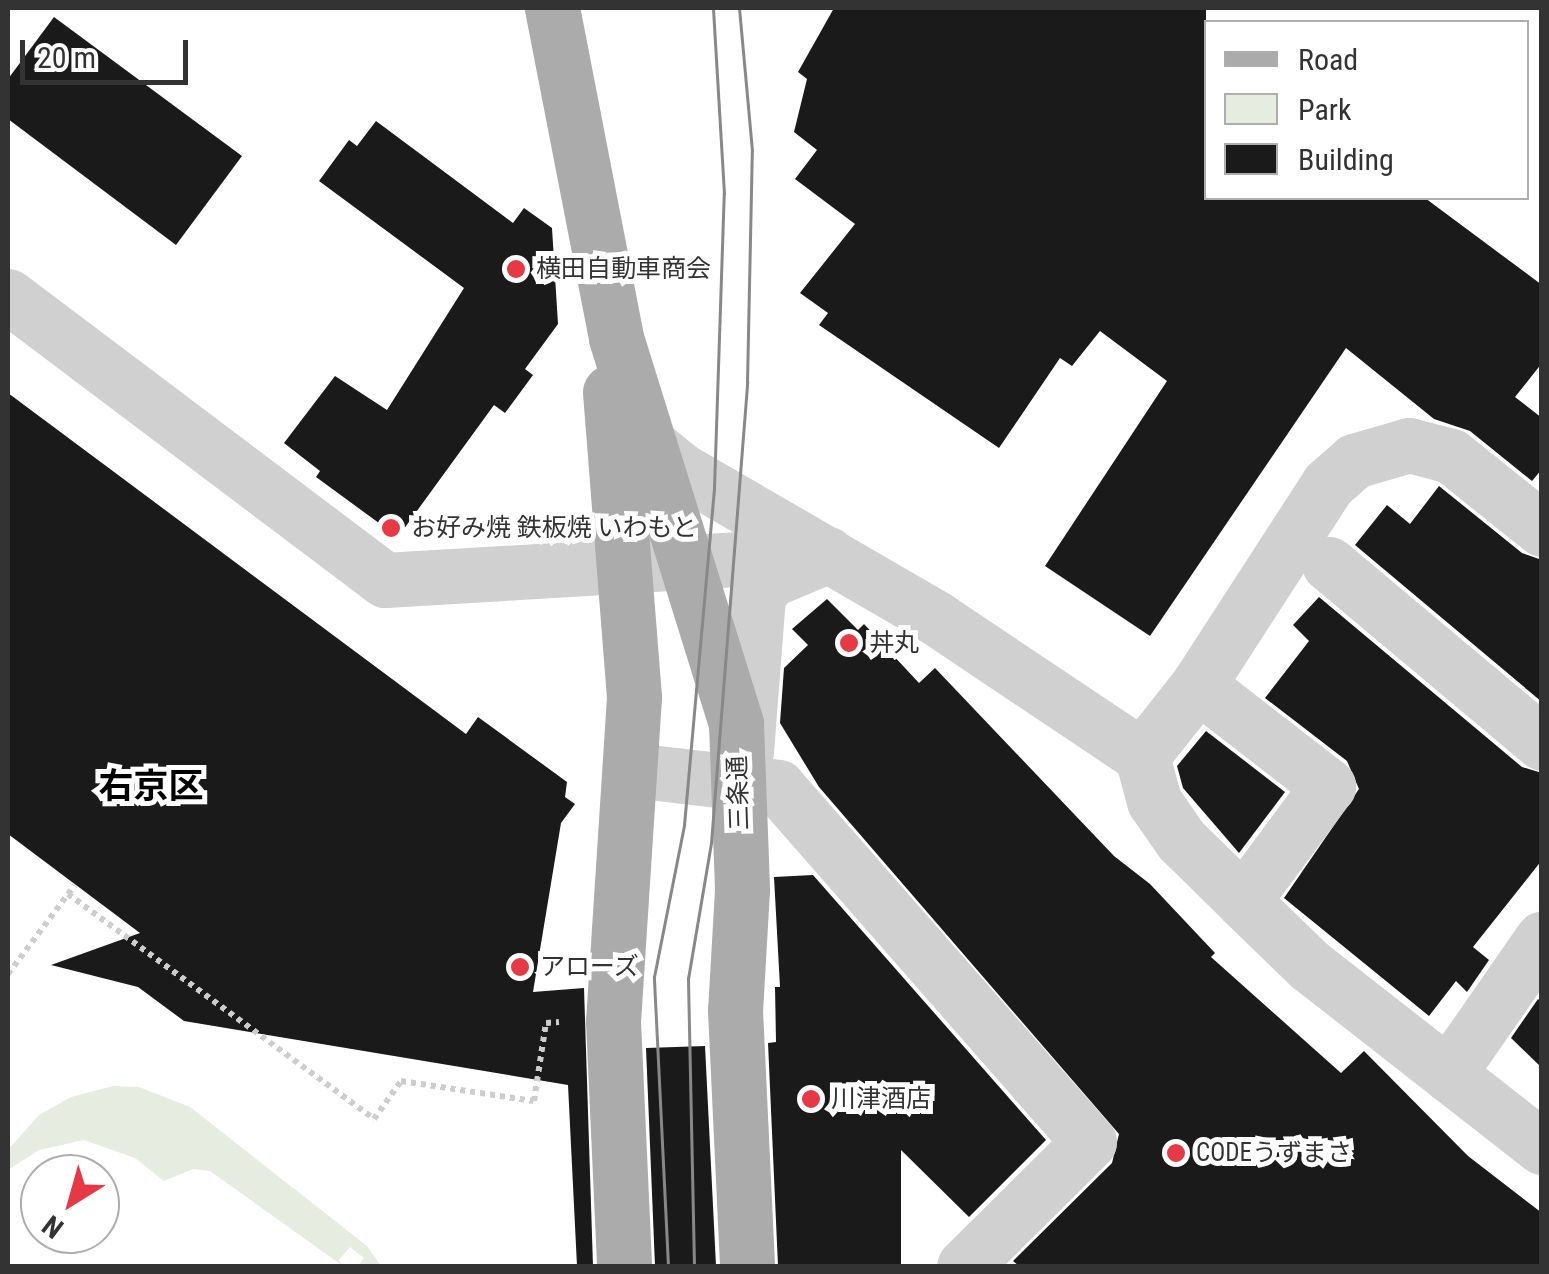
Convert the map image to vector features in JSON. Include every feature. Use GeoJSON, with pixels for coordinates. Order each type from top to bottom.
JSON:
{"type":"FeatureCollection","features":[{"type":"Feature","properties":{"kind":"main road","name":"三条通"},"geometry":{"type":"LineString","coordinates":[[552,8],[616,338],[689,560],[736,724],[739,782],[735,1010],[747,1266]]}},
{"type":"Feature","properties":{"kind":"main road","name":"三条通"},"geometry":{"type":"LineString","coordinates":[[616,338],[609,402],[628,568],[632,770],[613,1021],[624,1266]]}},
{"type":"Feature","properties":{"kind":"street"},"geometry":{"type":"LineString","coordinates":[[8,296],[385,580],[830,554]]}},
{"type":"Feature","properties":{"kind":"street"},"geometry":{"type":"LineString","coordinates":[[649,444],[680,470],[830,554],[1142,756],[1154,801],[1182,840],[1243,900],[1309,964],[1542,1147]]}},
{"type":"Feature","properties":{"kind":"street"},"geometry":{"type":"LineString","coordinates":[[1142,756],[1198,685],[1328,484],[1354,461],[1408,445],[1451,456],[1542,529]]}},
{"type":"Feature","properties":{"kind":"street"},"geometry":{"type":"LineString","coordinates":[[739,782],[758,596],[770,580],[830,554]]}},
{"type":"Feature","properties":{"kind":"street"},"geometry":{"type":"LineString","coordinates":[[1329,564],[1542,743]]}},
{"type":"Feature","properties":{"kind":"street"},"geometry":{"type":"LineString","coordinates":[[1198,685],[1328,786],[1243,900]]}},
{"type":"Feature","properties":{"kind":"street"},"geometry":{"type":"LineString","coordinates":[[632,770],[778,787],[1089,1142],[964,1266]]}},
{"type":"Feature","properties":{"kind":"street"},"geometry":{"type":"LineString","coordinates":[[1448,1074],[1542,939]]}},
{"type":"Feature","properties":{"kind":"path"},"geometry":{"type":"LineString","coordinates":[[8,974],[75,885]]}},
{"type":"Feature","properties":{"kind":"path"},"geometry":{"type":"LineString","coordinates":[[68,894],[374,1119],[401,1081],[534,1101],[546,1023]]}},
{"type":"Feature","properties":{"kind":"green space"},"geometry":{"type":"Polygon","coordinates":[[[113,1086],[139,1087],[190,1107],[367,1246],[381,1266],[358,1266],[364,1258],[350,1247],[339,1260],[343,1266],[210,1171],[193,1169],[164,1181],[135,1158],[84,1140],[20,1154],[20,1162],[8,1170],[8,1150],[39,1115],[71,1097],[113,1086]]]}},
{"type":"Feature","properties":{"kind":"building"},"geometry":{"type":"Polygon","coordinates":[[[834,8],[1206,8],[1204,200],[1428,200],[1542,285],[1542,363],[1515,397],[1542,418],[1542,469],[1532,481],[1470,431],[1434,419],[1346,348],[1150,636],[1045,566],[1167,381],[1100,331],[1072,366],[1060,358],[999,448],[819,325],[828,313],[800,293],[855,224],[795,179],[817,150],[794,132],[807,79],[798,72],[834,8]]]}},
{"type":"Feature","properties":{"kind":"building"},"geometry":{"type":"Polygon","coordinates":[[[54,17],[242,156],[176,245],[8,119],[8,79],[54,17]]]}},
{"type":"Feature","properties":{"kind":"building"},"geometry":{"type":"Polygon","coordinates":[[[376,121],[513,223],[524,208],[552,228],[558,324],[525,369],[533,375],[505,413],[494,405],[398,537],[316,477],[320,471],[284,443],[335,376],[387,410],[464,288],[319,181],[349,140],[357,146],[376,121]]]}},
{"type":"Feature","properties":{"kind":"building"},"geometry":{"type":"Polygon","coordinates":[[[8,393],[466,734],[478,717],[567,782],[565,797],[575,804],[561,823],[533,992],[584,988],[593,1266],[577,1266],[568,1085],[184,1021],[138,987],[51,965],[140,933],[8,834],[8,393]]]}},
{"type":"Feature","properties":{"kind":"building"},"geometry":{"type":"Polygon","coordinates":[[[1439,486],[1522,553],[1542,560],[1542,702],[1355,545],[1387,505],[1410,524],[1439,486]]]}},
{"type":"Feature","properties":{"kind":"building"},"geometry":{"type":"Polygon","coordinates":[[[1319,597],[1522,767],[1542,773],[1542,860],[1473,947],[1489,960],[1467,992],[1456,981],[1429,1016],[1284,898],[1359,789],[1347,761],[1265,698],[1309,641],[1293,625],[1319,597]]]}},
{"type":"Feature","properties":{"kind":"building"},"geometry":{"type":"Polygon","coordinates":[[[827,599],[858,630],[864,624],[919,683],[935,668],[1114,856],[1150,884],[1215,953],[1211,957],[1341,1073],[1364,1051],[1468,1156],[1542,1213],[1542,1266],[1019,1266],[1013,1261],[1112,1163],[1119,1134],[819,787],[780,723],[784,668],[808,645],[792,629],[827,599]]]}},
{"type":"Feature","properties":{"kind":"building"},"geometry":{"type":"Polygon","coordinates":[[[1206,731],[1285,792],[1239,853],[1183,788],[1177,766],[1206,731]]]}},
{"type":"Feature","properties":{"kind":"building"},"geometry":{"type":"Polygon","coordinates":[[[813,875],[1046,1140],[969,1217],[901,1150],[901,1266],[778,1266],[768,1043],[776,1042],[775,987],[780,987],[774,877],[813,875]]]}},
{"type":"Feature","properties":{"kind":"building"},"geometry":{"type":"Polygon","coordinates":[[[1538,999],[1542,1002],[1542,1068],[1511,1038],[1538,999]]]}},
{"type":"Feature","properties":{"kind":"building"},"geometry":{"type":"Polygon","coordinates":[[[705,1046],[716,1266],[655,1266],[646,1048],[705,1046]]]}},
{"type":"Feature","properties":{"kind":"tram line"},"geometry":{"type":"LineString","coordinates":[[668,1266],[654,977],[684,825],[714,488],[724,194],[713,8]]}},
{"type":"Feature","properties":{"kind":"tram line"},"geometry":{"type":"LineString","coordinates":[[694,1266],[688,979],[711,843],[747,382],[752,151],[739,8]]}},
{"type":"Feature","properties":{"kind":"place","name":"横田自動車商会"},"geometry":{"type":"Point","coordinates":[516,269]}},
{"type":"Feature","properties":{"kind":"place","name":"お好み焼 鉄板焼 いわもと"},"geometry":{"type":"Point","coordinates":[391,528]}},
{"type":"Feature","properties":{"kind":"place","name":"丼丸"},"geometry":{"type":"Point","coordinates":[849,643]}},
{"type":"Feature","properties":{"kind":"place","name":"アローズ"},"geometry":{"type":"Point","coordinates":[520,967]}},
{"type":"Feature","properties":{"kind":"place","name":"川津酒店"},"geometry":{"type":"Point","coordinates":[811,1099]}},
{"type":"Feature","properties":{"kind":"place","name":"CODEうずまさ"},"geometry":{"type":"Point","coordinates":[1176,1153]}},
{"type":"Feature","properties":{"kind":"district","name":"右京区"},"geometry":{"type":"Point","coordinates":[151,787]}}]}
